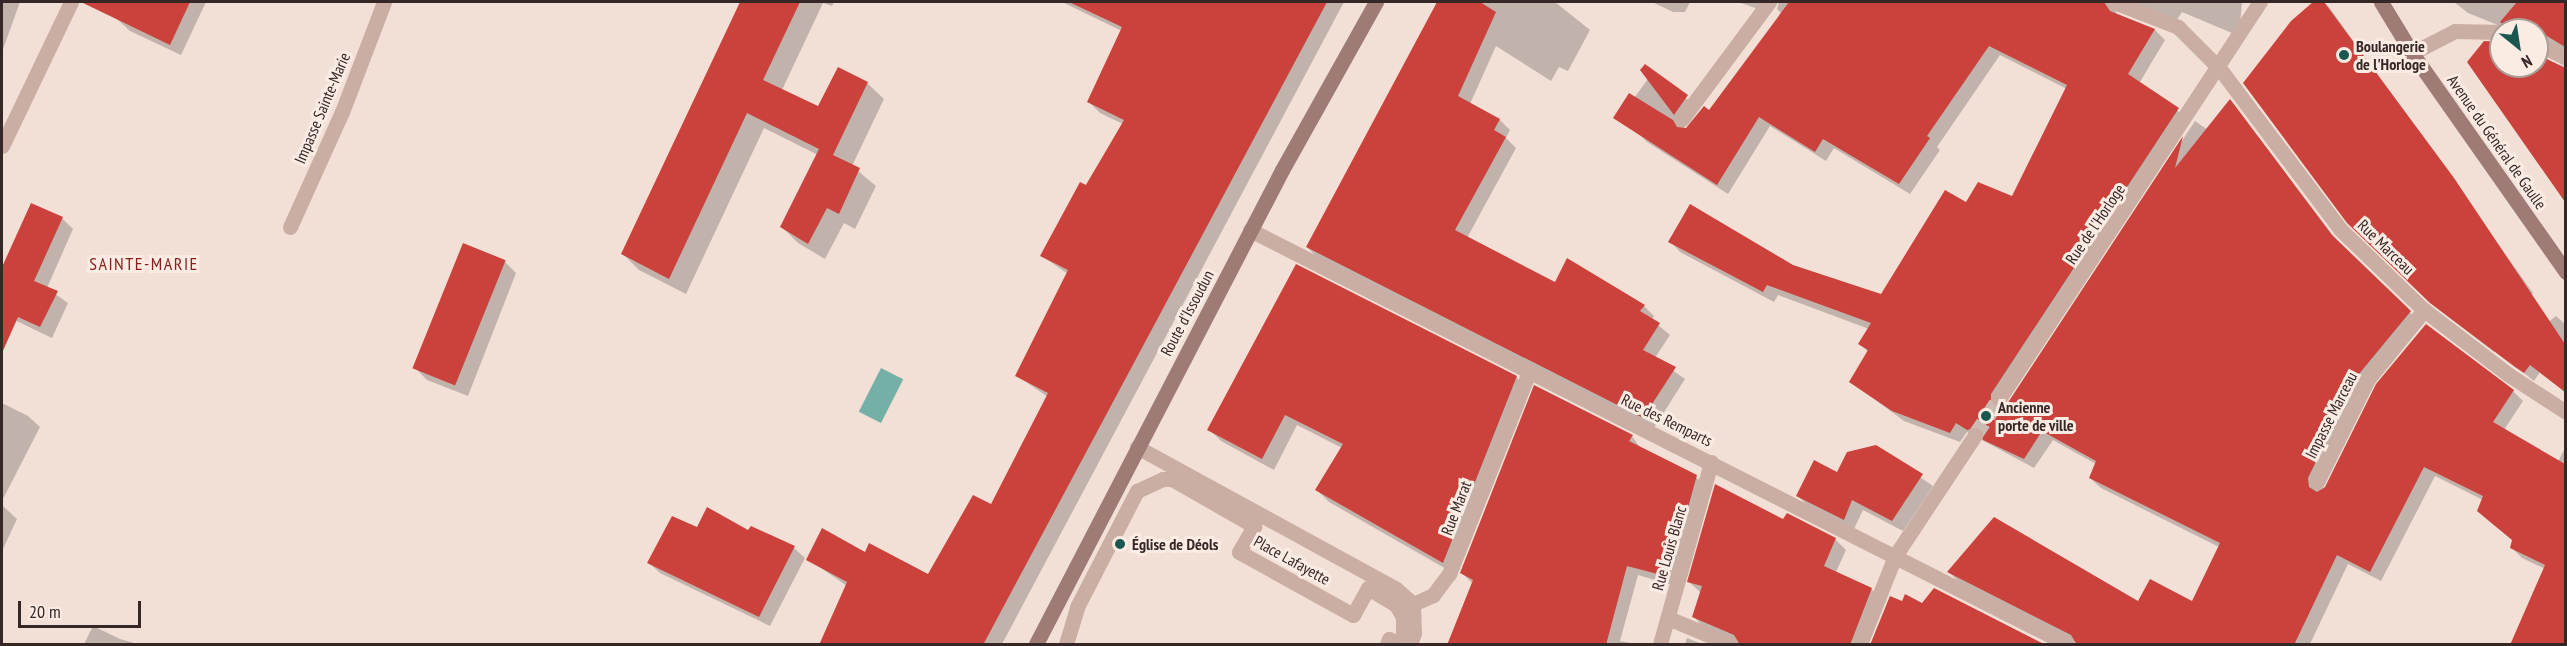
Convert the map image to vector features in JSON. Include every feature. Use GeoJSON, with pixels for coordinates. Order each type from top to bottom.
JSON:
{"type":"FeatureCollection","features":[{"type":"Feature","properties":{"kind":"main road","name":"Route d'Issoudun"},"geometry":{"type":"LineString","coordinates":[[1036,645],[1250,230],[1377,2]]}},
{"type":"Feature","properties":{"kind":"main road","name":"Avenue du Général de Gaulle"},"geometry":{"type":"LineString","coordinates":[[2381,2],[2412,52],[2565,272]]}},
{"type":"Feature","properties":{"kind":"street"},"geometry":{"type":"LineString","coordinates":[[2,146],[70,2]]}},
{"type":"Feature","properties":{"kind":"street","name":"Impasse Sainte-Marie"},"geometry":{"type":"LineString","coordinates":[[290,227],[342,112],[384,2]]}},
{"type":"Feature","properties":{"kind":"street"},"geometry":{"type":"LineString","coordinates":[[1682,119],[1769,2]]}},
{"type":"Feature","properties":{"kind":"street","name":"Rue Marceau"},"geometry":{"type":"LineString","coordinates":[[2114,2],[2178,27],[2220,69],[2340,229],[2424,309],[2565,412]]}},
{"type":"Feature","properties":{"kind":"street","name":"Rue de l'Horloge"},"geometry":{"type":"LineString","coordinates":[[2000,399],[2220,69],[2260,2]]}},
{"type":"Feature","properties":{"kind":"street"},"geometry":{"type":"LineString","coordinates":[[2412,52],[2455,31],[2489,32]]}},
{"type":"Feature","properties":{"kind":"street"},"geometry":{"type":"LineString","coordinates":[[2549,49],[2565,58]]}},
{"type":"Feature","properties":{"kind":"street","name":"Rue des Remparts"},"geometry":{"type":"LineString","coordinates":[[1250,230],[1712,462],[2067,645]]}},
{"type":"Feature","properties":{"kind":"street","name":"Impasse Marceau"},"geometry":{"type":"LineString","coordinates":[[2317,482],[2368,379],[2424,309]]}},
{"type":"Feature","properties":{"kind":"street","name":"Rue Marat"},"geometry":{"type":"LineString","coordinates":[[1413,604],[1433,595],[1449,574],[1529,372]]}},
{"type":"Feature","properties":{"kind":"street"},"geometry":{"type":"LineString","coordinates":[[1860,645],[1895,556],[1975,435]]}},
{"type":"Feature","properties":{"kind":"street","name":"Place Lafayette"},"geometry":{"type":"LineString","coordinates":[[1137,447],[1396,589],[1413,604]]}},
{"type":"Feature","properties":{"kind":"street","name":"Rue Louis Blanc"},"geometry":{"type":"LineString","coordinates":[[1660,645],[1712,462]]}},
{"type":"Feature","properties":{"kind":"street","name":"Place Lafayette"},"geometry":{"type":"LineString","coordinates":[[1066,645],[1077,607],[1137,491],[1163,479],[1172,479],[1254,526],[1239,552],[1353,615],[1368,588],[1396,605],[1403,617],[1403,637],[1400,644],[1389,639],[1387,645]]}},
{"type":"Feature","properties":{"kind":"street"},"geometry":{"type":"LineString","coordinates":[[1410,645],[1414,633],[1413,604]]}},
{"type":"Feature","properties":{"kind":"street"},"geometry":{"type":"LineString","coordinates":[[1668,618],[1730,645]]}},
{"type":"Feature","properties":{"kind":"water"},"geometry":{"type":"Polygon","coordinates":[[[881,368],[903,379],[881,423],[859,412],[881,368]]]}},
{"type":"Feature","properties":{"kind":"building"},"geometry":{"type":"Polygon","coordinates":[[[81,2],[190,2],[170,45],[81,2]]]}},
{"type":"Feature","properties":{"kind":"building"},"geometry":{"type":"Polygon","coordinates":[[[740,2],[800,2],[763,80],[818,106],[838,67],[868,82],[833,155],[860,168],[839,214],[827,208],[808,244],[780,227],[819,149],[747,113],[669,279],[621,254],[740,2]]]}},
{"type":"Feature","properties":{"kind":"building"},"geometry":{"type":"Polygon","coordinates":[[[1069,2],[1327,2],[983,645],[819,645],[847,582],[806,560],[822,528],[865,552],[869,543],[928,574],[973,495],[991,504],[1048,393],[1015,376],[1068,270],[1040,256],[1080,182],[1086,185],[1124,120],[1087,102],[1122,27],[1069,2]]]}},
{"type":"Feature","properties":{"kind":"building"},"geometry":{"type":"Polygon","coordinates":[[[1437,2],[1480,2],[1496,12],[1458,96],[1500,119],[1494,130],[1506,137],[1455,230],[1555,282],[1567,258],[1645,305],[1640,311],[1660,323],[1643,350],[1676,367],[1643,418],[1306,247],[1437,2]]]}},
{"type":"Feature","properties":{"kind":"building"},"geometry":{"type":"Polygon","coordinates":[[[1789,2],[2104,2],[2110,11],[2155,29],[2128,74],[2179,108],[1991,394],[1991,404],[1999,409],[2007,404],[2183,136],[2175,168],[2230,99],[2332,235],[2411,311],[2359,374],[2308,478],[2309,487],[2317,492],[2325,487],[2376,384],[2426,324],[2514,390],[2493,422],[2565,464],[2565,645],[2510,645],[2545,565],[2510,548],[2512,540],[2477,511],[2483,496],[2424,467],[2370,572],[2337,555],[2294,645],[2077,645],[2071,635],[1947,572],[1994,517],[2138,601],[2150,579],[2192,601],[2220,543],[2089,478],[2096,461],[2042,431],[2024,459],[1983,440],[1980,427],[1967,430],[1956,423],[1950,433],[1892,411],[1849,382],[1868,350],[1858,344],[1871,323],[1767,285],[1763,292],[1668,242],[1690,204],[1793,265],[1881,294],[1945,190],[1966,202],[1978,182],[2012,196],[2067,85],[1989,46],[1927,136],[1930,138],[1899,184],[1823,139],[1815,152],[1759,117],[1717,185],[1613,118],[1629,93],[1673,120],[1677,127],[1686,128],[1704,106],[1709,110],[1789,2]]]}},
{"type":"Feature","properties":{"kind":"building"},"geometry":{"type":"Polygon","coordinates":[[[2313,2],[2324,2],[2454,178],[2565,344],[2565,392],[2530,365],[2524,373],[2430,303],[2347,223],[2243,83],[2291,21],[2313,2]]]}},
{"type":"Feature","properties":{"kind":"building"},"geometry":{"type":"Polygon","coordinates":[[[2517,2],[2565,2],[2565,47],[2549,37],[2549,18],[2503,18],[2517,2]]]}},
{"type":"Feature","properties":{"kind":"building"},"geometry":{"type":"Polygon","coordinates":[[[2484,41],[2489,41],[2489,78],[2549,78],[2549,60],[2565,68],[2565,202],[2467,62],[2484,41]]]}},
{"type":"Feature","properties":{"kind":"building"},"geometry":{"type":"Polygon","coordinates":[[[1645,64],[1688,95],[1674,115],[1640,70],[1645,64]]]}},
{"type":"Feature","properties":{"kind":"building"},"geometry":{"type":"Polygon","coordinates":[[[31,203],[63,217],[34,281],[58,291],[40,327],[18,317],[2,353],[2,267],[31,203]]]}},
{"type":"Feature","properties":{"kind":"building"},"geometry":{"type":"Polygon","coordinates":[[[463,243],[506,260],[455,385],[412,368],[463,243]]]}},
{"type":"Feature","properties":{"kind":"building"},"geometry":{"type":"Polygon","coordinates":[[[1296,264],[1517,376],[1443,563],[1315,490],[1343,444],[1285,415],[1262,459],[1207,430],[1296,264]]]}},
{"type":"Feature","properties":{"kind":"building"},"geometry":{"type":"Polygon","coordinates":[[[1534,385],[1633,435],[1629,441],[1697,475],[1669,577],[1627,566],[1606,645],[1447,645],[1473,580],[1460,573],[1534,385]]]}},
{"type":"Feature","properties":{"kind":"building"},"geometry":{"type":"Polygon","coordinates":[[[1876,445],[1923,474],[1892,521],[1852,500],[1844,520],[1796,496],[1814,460],[1837,472],[1847,452],[1876,445]]]}},
{"type":"Feature","properties":{"kind":"building"},"geometry":{"type":"Polygon","coordinates":[[[1715,484],[1783,519],[1787,513],[1836,538],[1824,566],[1872,588],[1850,645],[1740,645],[1734,635],[1692,617],[1702,586],[1687,582],[1715,484]]]}},
{"type":"Feature","properties":{"kind":"building"},"geometry":{"type":"Polygon","coordinates":[[[707,507],[748,530],[751,526],[795,546],[759,617],[647,563],[672,516],[697,527],[707,507]]]}},
{"type":"Feature","properties":{"kind":"building"},"geometry":{"type":"Polygon","coordinates":[[[1934,588],[2046,645],[1870,645],[1890,596],[1902,601],[1905,594],[1922,603],[1934,588]]]}},
{"type":"Feature","properties":{"kind":"tunnel"},"geometry":{"type":"LineString","coordinates":[[1975,435],[1999,399]]}},
{"type":"Feature","properties":{"kind":"place","name":"Boulangerie de l'Horloge"},"geometry":{"type":"Point","coordinates":[2344,55]}},
{"type":"Feature","properties":{"kind":"place","name":"Ancienne porte de ville"},"geometry":{"type":"Point","coordinates":[1986,416]}},
{"type":"Feature","properties":{"kind":"place","name":"Église de Déols"},"geometry":{"type":"Point","coordinates":[1120,544]}},
{"type":"Feature","properties":{"kind":"district","name":"SAINTE-MARIE"},"geometry":{"type":"Point","coordinates":[144,264]}}]}
